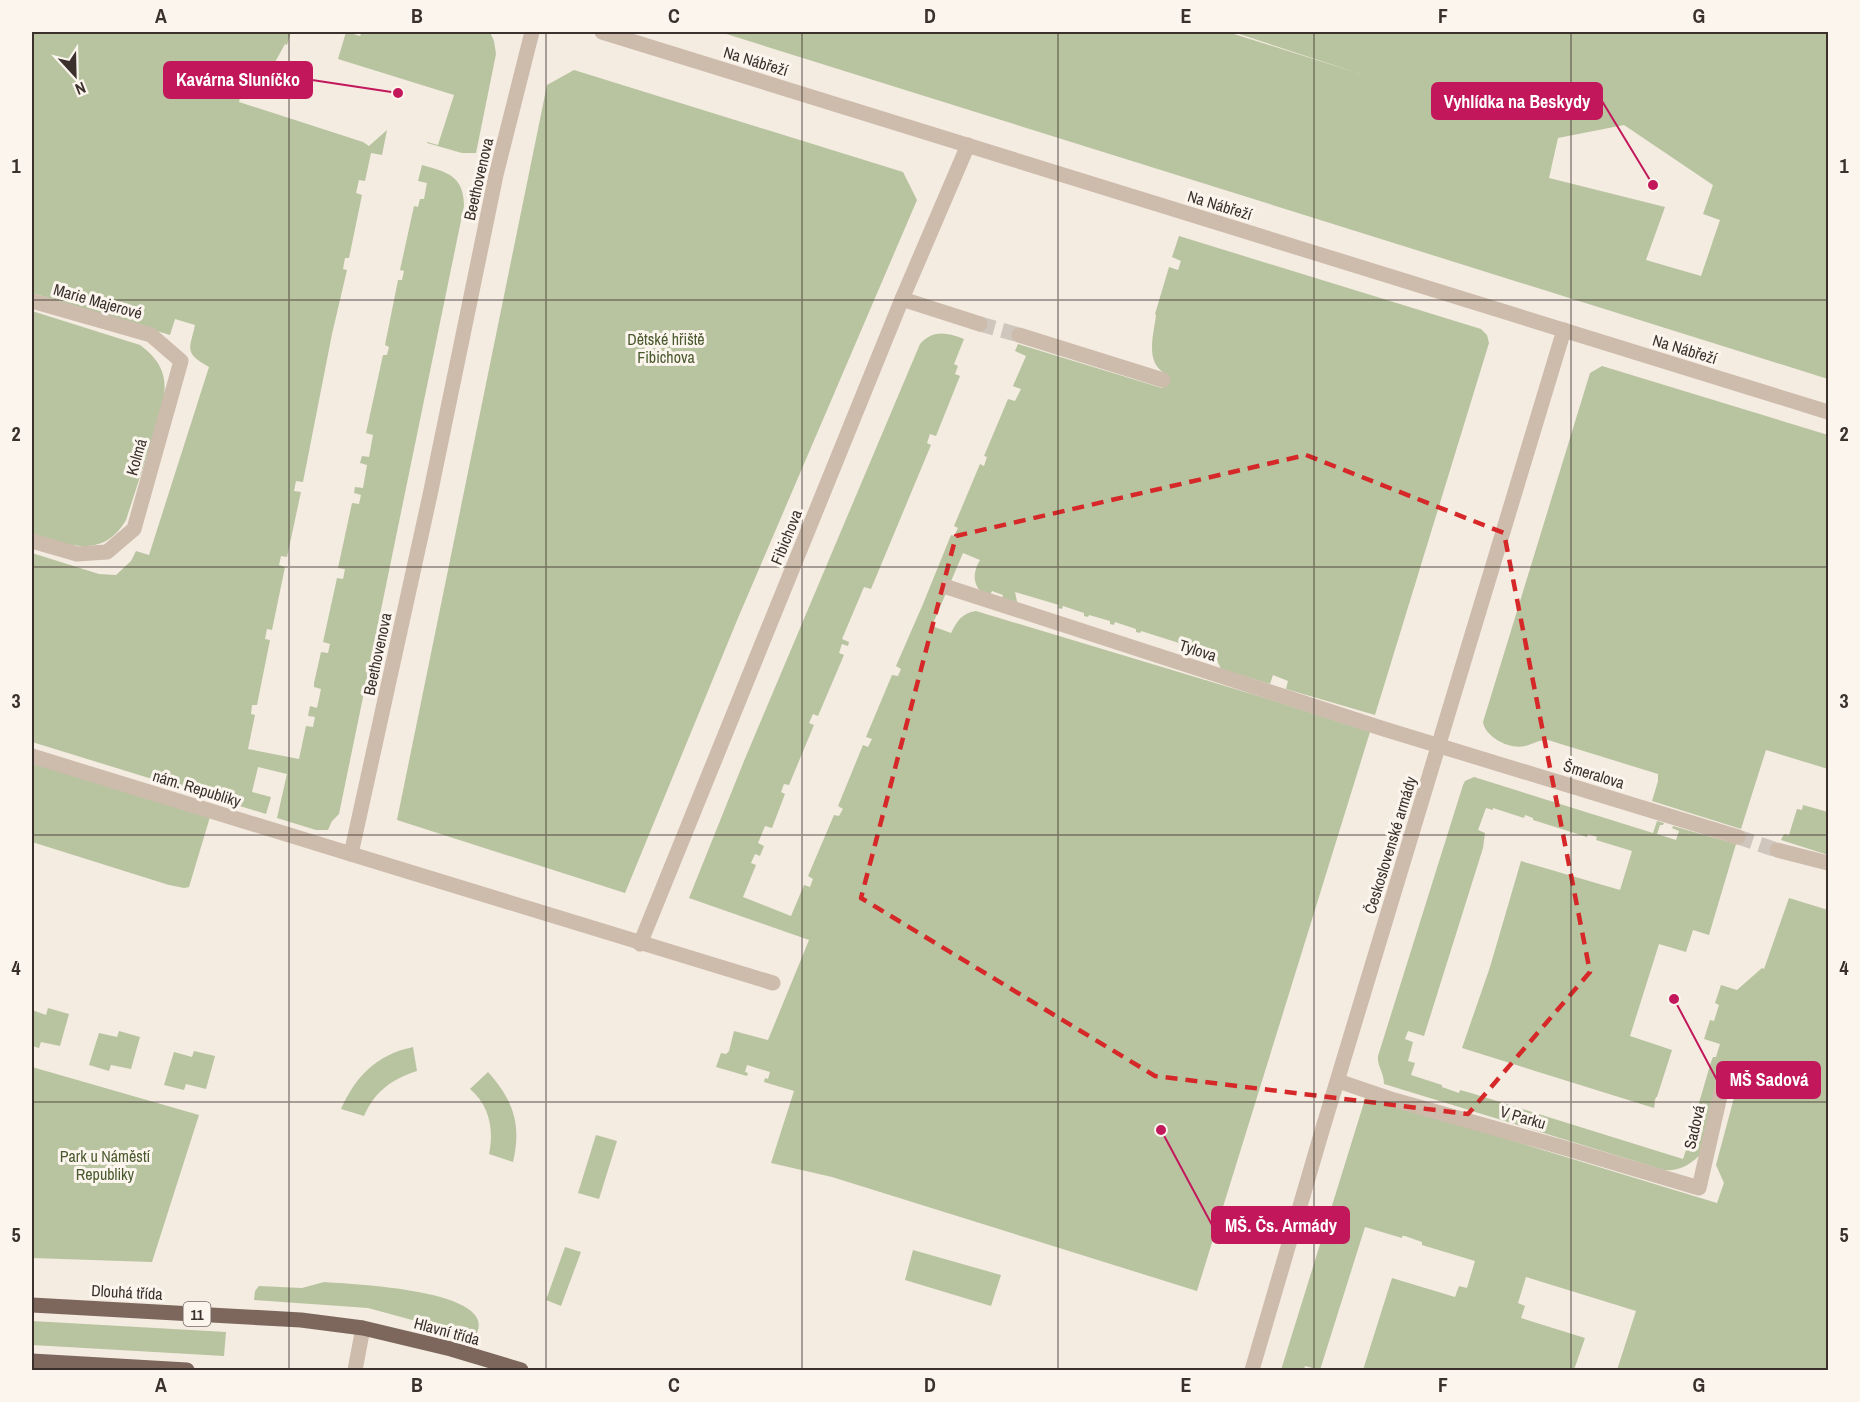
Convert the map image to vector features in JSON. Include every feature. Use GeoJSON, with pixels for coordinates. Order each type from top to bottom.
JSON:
{"type":"FeatureCollection","features":[{"type":"Feature","properties":{"kind":"main road","name":"Dlouhá třída"},"geometry":{"type":"LineString","coordinates":[[32,1305],[302,1320],[363,1328]]}},
{"type":"Feature","properties":{"kind":"main road","name":"Hlavní třída"},"geometry":{"type":"LineString","coordinates":[[363,1328],[451,1349],[521,1371]]}},
{"type":"Feature","properties":{"kind":"main road"},"geometry":{"type":"LineString","coordinates":[[32,1361],[187,1371]]}},
{"type":"Feature","properties":{"kind":"street","name":"Beethovenova"},"geometry":{"type":"LineString","coordinates":[[351,854],[430,495],[496,175],[532,32]]}},
{"type":"Feature","properties":{"kind":"street","name":"Na Nábřeží"},"geometry":{"type":"LineString","coordinates":[[602,32],[1828,412]]}},
{"type":"Feature","properties":{"kind":"street","name":"Fibichova"},"geometry":{"type":"LineString","coordinates":[[640,944],[902,299],[968,145]]}},
{"type":"Feature","properties":{"kind":"street"},"geometry":{"type":"LineString","coordinates":[[902,299],[980,324]]}},
{"type":"Feature","properties":{"kind":"street","name":"Marie Majerové"},"geometry":{"type":"LineString","coordinates":[[32,301],[151,335],[181,361]]}},
{"type":"Feature","properties":{"kind":"street","name":"Československé armády"},"geometry":{"type":"LineString","coordinates":[[1252,1371],[1564,330]]}},
{"type":"Feature","properties":{"kind":"street"},"geometry":{"type":"LineString","coordinates":[[1019,335],[1163,380]]}},
{"type":"Feature","properties":{"kind":"street","name":"Kolmá"},"geometry":{"type":"LineString","coordinates":[[32,541],[77,554],[107,552],[134,529],[181,361]]}},
{"type":"Feature","properties":{"kind":"street","name":"Tylova"},"geometry":{"type":"LineString","coordinates":[[947,587],[1439,746]]}},
{"type":"Feature","properties":{"kind":"street","name":"Šmeralova"},"geometry":{"type":"LineString","coordinates":[[1439,746],[1738,837]]}},
{"type":"Feature","properties":{"kind":"street","name":"nám. Republiky"},"geometry":{"type":"LineString","coordinates":[[32,756],[351,854]]}},
{"type":"Feature","properties":{"kind":"street"},"geometry":{"type":"LineString","coordinates":[[1777,850],[1828,863]]}},
{"type":"Feature","properties":{"kind":"street"},"geometry":{"type":"LineString","coordinates":[[351,854],[773,983]]}},
{"type":"Feature","properties":{"kind":"street","name":"Sadová"},"geometry":{"type":"LineString","coordinates":[[1699,1188],[1725,1074]]}},
{"type":"Feature","properties":{"kind":"street","name":"V Parku"},"geometry":{"type":"LineString","coordinates":[[1338,1081],[1394,1100],[1699,1188]]}},
{"type":"Feature","properties":{"kind":"street"},"geometry":{"type":"LineString","coordinates":[[355,1371],[363,1328]]}},
{"type":"Feature","properties":{"kind":"highlighted area"},"geometry":{"type":"Polygon","coordinates":[[[1306,455],[1504,533],[1590,972],[1468,1114],[1155,1076],[861,898],[956,536],[1306,455]]]}},
{"type":"Feature","properties":{"kind":"green space"},"geometry":{"type":"Polygon","coordinates":[[[32,32],[291,32],[287,45],[285,44],[264,82],[254,90],[242,88],[239,102],[363,142],[369,146],[387,130],[382,155],[371,153],[365,181],[359,180],[356,193],[362,195],[349,258],[345,258],[343,269],[347,270],[303,482],[296,481],[294,491],[301,492],[287,557],[281,556],[279,565],[285,567],[272,630],[267,629],[265,639],[270,640],[257,705],[252,705],[251,714],[255,715],[248,749],[299,759],[306,726],[313,727],[315,717],[308,716],[310,706],[317,708],[321,689],[314,687],[314,683],[321,652],[328,653],[330,644],[323,642],[337,578],[343,579],[345,569],[338,568],[352,503],[359,504],[361,495],[354,493],[355,487],[363,488],[367,465],[360,463],[362,456],[369,457],[373,435],[366,433],[383,355],[387,355],[389,347],[385,345],[398,280],[402,280],[404,271],[400,270],[414,206],[418,207],[420,199],[424,199],[427,183],[418,181],[422,165],[452,176],[461,188],[464,206],[339,814],[332,821],[328,830],[316,830],[277,818],[287,774],[258,767],[252,792],[271,797],[266,814],[32,742],[32,553],[99,574],[116,575],[131,561],[136,551],[149,555],[209,367],[195,358],[190,350],[195,325],[175,319],[170,335],[32,293],[32,32]]]}},
{"type":"Feature","properties":{"kind":"green space"},"geometry":{"type":"Polygon","coordinates":[[[346,32],[360,36],[362,32],[490,32],[496,54],[476,153],[462,153],[427,143],[438,145],[454,95],[338,59],[346,32]]]}},
{"type":"Feature","properties":{"kind":"green space"},"geometry":{"type":"Polygon","coordinates":[[[720,32],[1228,32],[1361,74],[1233,32],[1828,32],[1828,379],[720,32]],[[1624,125],[1558,138],[1549,178],[1665,207],[1646,260],[1701,276],[1720,220],[1703,214],[1713,185],[1624,125]]]}},
{"type":"Feature","properties":{"kind":"green space","name":"Dětské hřiště Fibichova"},"geometry":{"type":"Polygon","coordinates":[[[574,70],[903,172],[917,200],[738,618],[625,893],[397,820],[547,85],[574,70]]]}},
{"type":"Feature","properties":{"kind":"green space"},"geometry":{"type":"Polygon","coordinates":[[[1179,236],[1481,329],[1487,335],[1489,343],[1375,715],[1286,689],[1288,681],[1273,675],[1270,684],[1221,669],[1214,654],[1141,631],[1136,632],[1136,629],[1115,622],[1114,625],[1110,624],[1110,621],[1089,615],[1084,616],[1084,613],[1063,606],[1062,609],[1058,608],[1059,605],[1015,592],[1018,606],[1001,601],[1003,595],[992,591],[989,597],[980,590],[975,581],[975,571],[980,560],[963,553],[932,626],[951,633],[960,618],[976,611],[1370,732],[1197,1291],[832,1177],[771,1163],[794,1091],[764,1082],[765,1078],[768,1079],[770,1072],[747,1065],[745,1072],[748,1073],[747,1076],[716,1067],[721,1053],[726,1054],[729,1051],[734,1031],[768,1040],[809,940],[689,898],[744,761],[920,344],[936,334],[952,335],[964,339],[954,364],[958,366],[955,374],[960,376],[936,436],[930,434],[927,443],[931,445],[871,589],[864,587],[842,639],[849,642],[848,646],[842,644],[839,653],[844,655],[818,716],[813,714],[809,723],[814,725],[789,785],[784,784],[781,792],[785,794],[772,828],[765,826],[758,843],[764,846],[760,856],[755,854],[751,863],[756,865],[743,897],[791,916],[804,885],[810,887],[813,879],[808,876],[834,815],[839,816],[843,809],[838,806],[863,745],[868,747],[872,739],[866,737],[892,675],[898,676],[901,669],[896,666],[951,535],[954,536],[958,528],[954,526],[980,464],[984,466],[987,457],[984,456],[1008,399],[1015,401],[1021,389],[1013,386],[1026,356],[1015,351],[1018,344],[1162,388],[1166,374],[1155,363],[1152,339],[1155,314],[1169,267],[1178,270],[1181,261],[1172,257],[1179,236]]]}},
{"type":"Feature","properties":{"kind":"green space"},"geometry":{"type":"Polygon","coordinates":[[[32,311],[140,345],[155,359],[163,373],[165,389],[162,409],[126,520],[117,533],[107,541],[95,545],[71,545],[32,534],[32,311]]]}},
{"type":"Feature","properties":{"kind":"green space"},"geometry":{"type":"Polygon","coordinates":[[[1602,366],[1828,435],[1828,769],[1766,750],[1741,829],[1652,801],[1658,774],[1548,740],[1519,747],[1512,746],[1488,733],[1483,722],[1590,373],[1602,366]]]}},
{"type":"Feature","properties":{"kind":"green space"},"geometry":{"type":"Polygon","coordinates":[[[32,757],[210,817],[189,887],[169,885],[32,842],[32,757]]]}},
{"type":"Feature","properties":{"kind":"green space"},"geometry":{"type":"Polygon","coordinates":[[[1474,777],[1653,833],[1657,821],[1664,823],[1660,825],[1657,834],[1676,840],[1679,831],[1672,828],[1673,826],[1736,844],[1709,935],[1693,930],[1686,952],[1659,944],[1630,1036],[1672,1050],[1654,1108],[1462,1048],[1490,967],[1521,861],[1620,890],[1632,851],[1596,840],[1597,837],[1588,834],[1587,837],[1533,820],[1525,815],[1524,818],[1486,808],[1478,830],[1485,833],[1483,848],[1424,1036],[1408,1031],[1405,1039],[1413,1042],[1408,1061],[1415,1063],[1411,1075],[1442,1085],[1442,1087],[1459,1093],[1460,1090],[1471,1093],[1683,1159],[1687,1147],[1691,1149],[1694,1146],[1702,1122],[1694,1120],[1711,1062],[1713,1057],[1716,1057],[1720,1044],[1704,1039],[1710,1020],[1714,1021],[1719,1005],[1715,1003],[1721,985],[1737,990],[1762,968],[1764,969],[1789,898],[1828,910],[1828,1370],[1617,1370],[1636,1311],[1526,1277],[1518,1303],[1525,1306],[1521,1318],[1585,1338],[1574,1370],[1363,1370],[1392,1278],[1455,1297],[1459,1286],[1467,1288],[1475,1261],[1422,1245],[1422,1242],[1405,1236],[1402,1238],[1365,1227],[1320,1370],[1305,1366],[1304,1370],[1281,1370],[1366,1096],[1717,1203],[1724,1183],[1716,1165],[1739,1079],[1725,1076],[1699,1156],[1691,1163],[1674,1170],[1664,1170],[1384,1084],[1378,1056],[1463,785],[1465,781],[1474,777]]]}},
{"type":"Feature","properties":{"kind":"green space"},"geometry":{"type":"Polygon","coordinates":[[[1803,805],[1828,812],[1828,855],[1781,840],[1784,834],[1789,835],[1797,809],[1802,810],[1803,805]]]}},
{"type":"Feature","properties":{"kind":"green space"},"geometry":{"type":"Polygon","coordinates":[[[48,1008],[69,1014],[60,1046],[41,1042],[39,1048],[32,1046],[32,1010],[46,1015],[48,1008]]]}},
{"type":"Feature","properties":{"kind":"green space"},"geometry":{"type":"Polygon","coordinates":[[[119,1031],[140,1037],[131,1069],[111,1065],[109,1071],[89,1065],[99,1033],[117,1037],[119,1031]]]}},
{"type":"Feature","properties":{"kind":"green space"},"geometry":{"type":"Polygon","coordinates":[[[413,1047],[417,1071],[385,1087],[373,1100],[364,1116],[341,1109],[353,1087],[378,1061],[388,1055],[413,1047]]]}},
{"type":"Feature","properties":{"kind":"green space"},"geometry":{"type":"Polygon","coordinates":[[[194,1051],[215,1056],[206,1089],[186,1084],[184,1090],[164,1085],[174,1052],[192,1057],[194,1051]]]}},
{"type":"Feature","properties":{"kind":"green space","name":"Park u Náměstí Republiky"},"geometry":{"type":"Polygon","coordinates":[[[32,1067],[199,1115],[152,1262],[32,1258],[32,1067]]]}},
{"type":"Feature","properties":{"kind":"green space"},"geometry":{"type":"Polygon","coordinates":[[[488,1072],[504,1093],[513,1113],[516,1124],[516,1148],[513,1162],[489,1154],[491,1136],[489,1119],[482,1103],[470,1089],[488,1072]]]}},
{"type":"Feature","properties":{"kind":"green space"},"geometry":{"type":"Polygon","coordinates":[[[596,1135],[617,1141],[599,1199],[578,1193],[596,1135]]]}},
{"type":"Feature","properties":{"kind":"green space"},"geometry":{"type":"Polygon","coordinates":[[[565,1247],[581,1252],[561,1306],[546,1300],[565,1247]]]}},
{"type":"Feature","properties":{"kind":"green space"},"geometry":{"type":"Polygon","coordinates":[[[913,1250],[1001,1275],[991,1306],[905,1280],[913,1250]]]}},
{"type":"Feature","properties":{"kind":"green space"},"geometry":{"type":"Polygon","coordinates":[[[324,1282],[420,1292],[447,1299],[468,1308],[478,1321],[475,1337],[368,1308],[254,1300],[255,1291],[259,1286],[302,1288],[324,1282]]]}},
{"type":"Feature","properties":{"kind":"green space"},"geometry":{"type":"Polygon","coordinates":[[[32,1321],[226,1332],[224,1356],[32,1345],[32,1321]]]}},
{"type":"Feature","properties":{"kind":"tunnel"},"geometry":{"type":"LineString","coordinates":[[980,324],[1019,335]]}},
{"type":"Feature","properties":{"kind":"tunnel"},"geometry":{"type":"LineString","coordinates":[[1738,837],[1777,850]]}},
{"type":"Feature","properties":{"kind":"place","name":"Kavárna Sluníčko"},"geometry":{"type":"Point","coordinates":[398,93]}},
{"type":"Feature","properties":{"kind":"place","name":"Vyhlídka na Beskydy"},"geometry":{"type":"Point","coordinates":[1653,185]}},
{"type":"Feature","properties":{"kind":"place","name":"MŠ Sadová"},"geometry":{"type":"Point","coordinates":[1674,999]}},
{"type":"Feature","properties":{"kind":"place","name":"MŠ. Čs. Armády"},"geometry":{"type":"Point","coordinates":[1161,1130]}}]}
